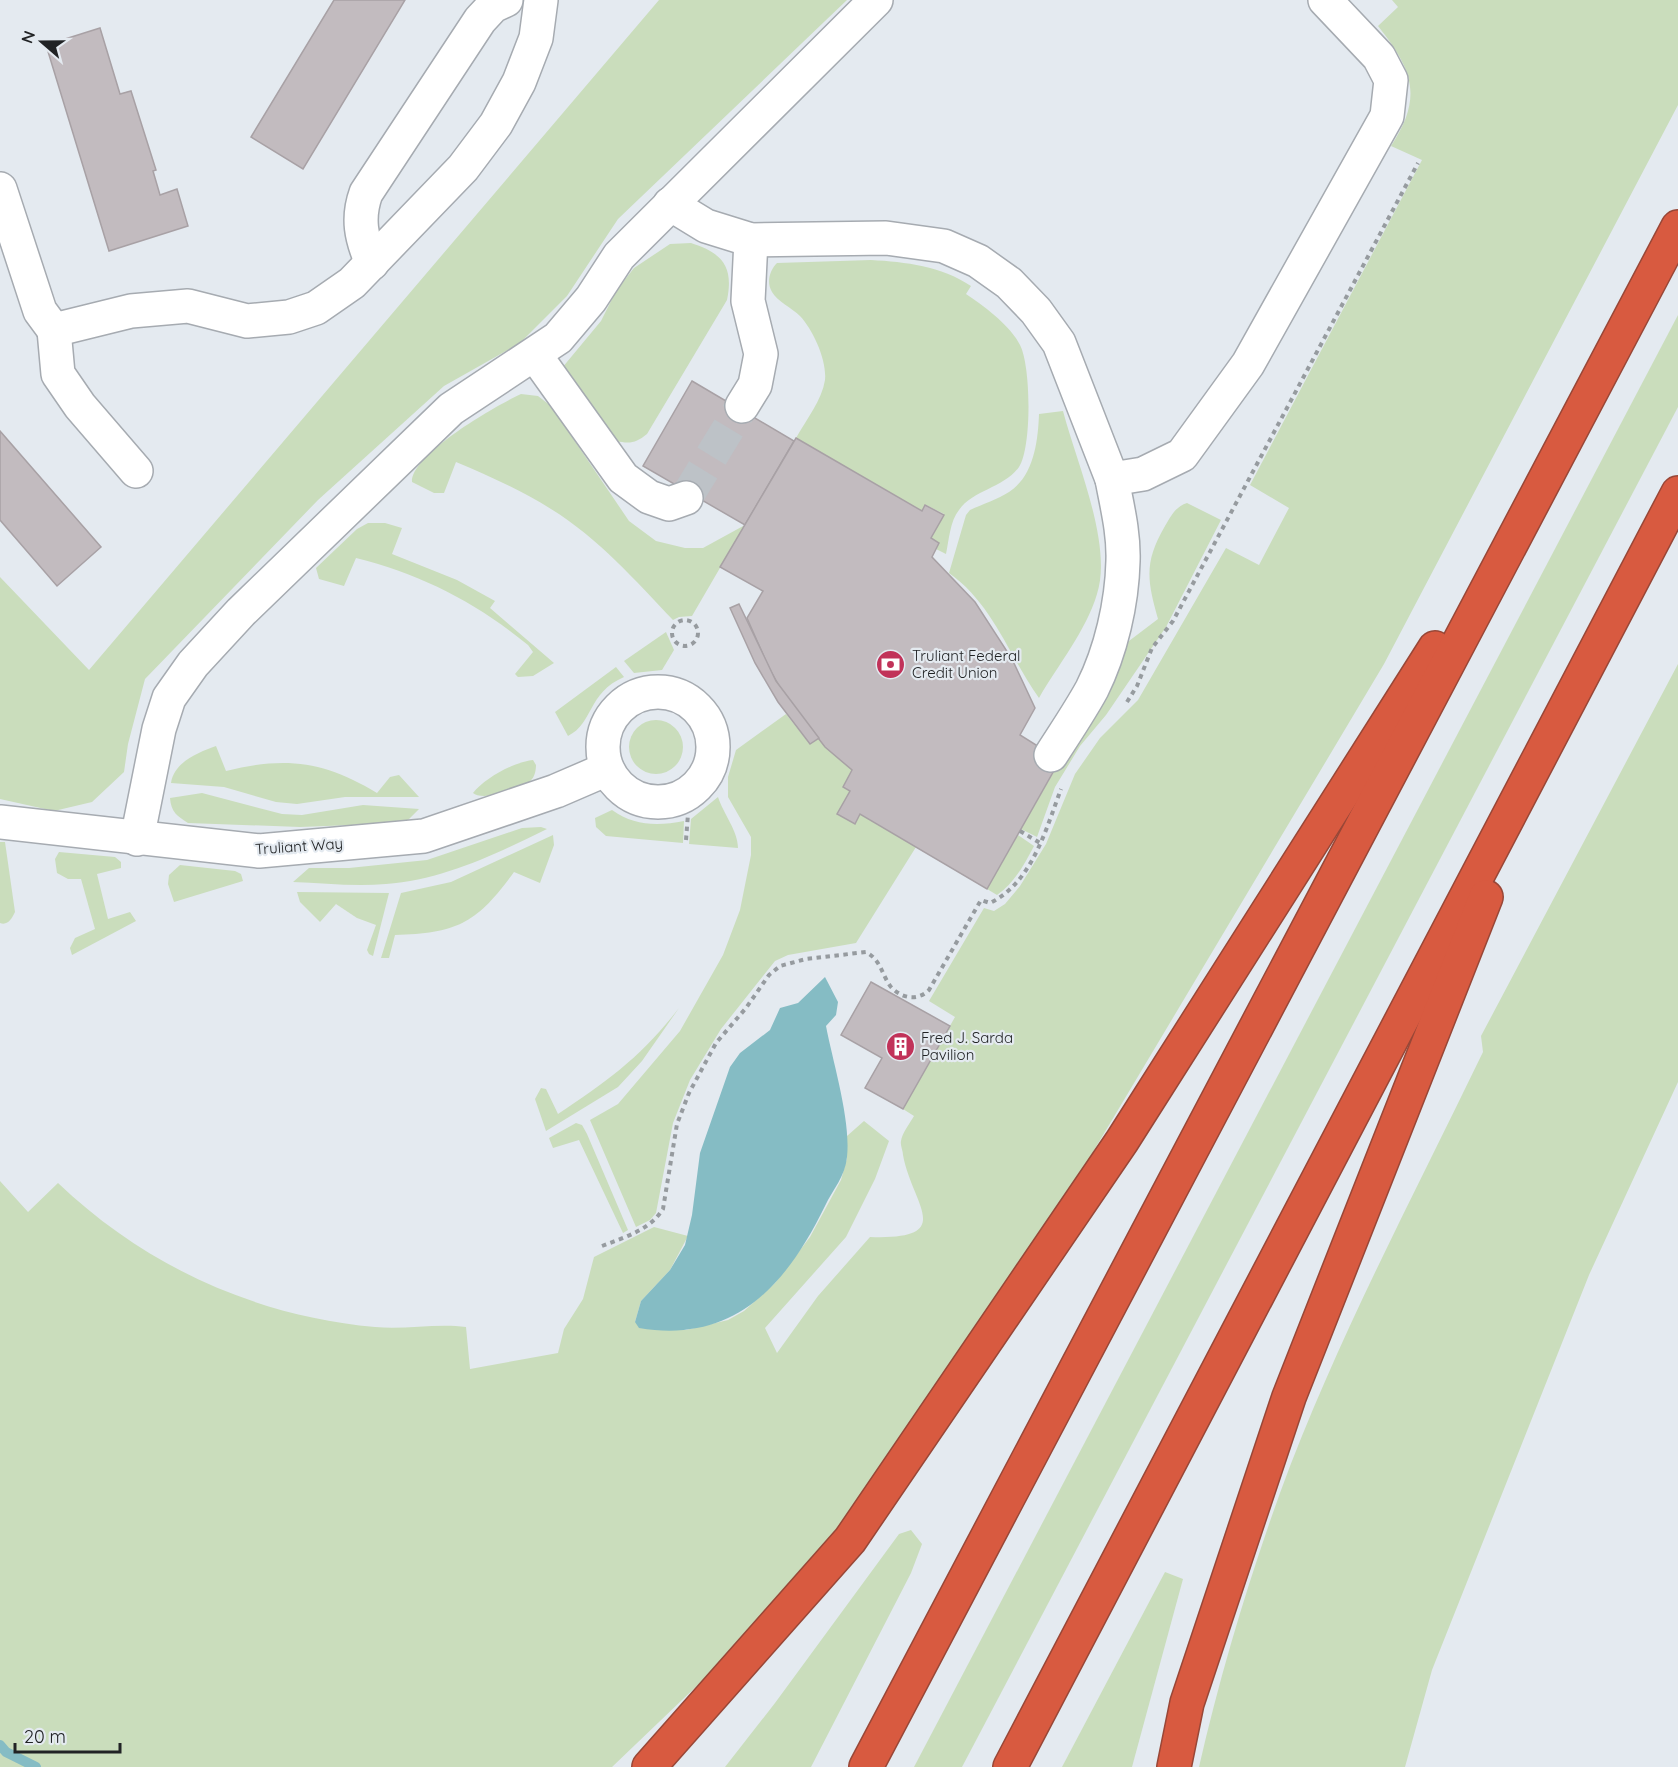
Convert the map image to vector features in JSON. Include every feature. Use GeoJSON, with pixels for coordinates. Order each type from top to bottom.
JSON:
{"type":"FeatureCollection","features":[{"type":"Feature","properties":{"kind":"highway"},"geometry":{"type":"LineString","coordinates":[[866,1767],[1678,227]]}},
{"type":"Feature","properties":{"kind":"highway"},"geometry":{"type":"LineString","coordinates":[[649,1767],[850,1540],[1122,1141],[1566,441]]}},
{"type":"Feature","properties":{"kind":"highway"},"geometry":{"type":"LineString","coordinates":[[1010,1767],[1678,493]]}},
{"type":"Feature","properties":{"kind":"highway"},"geometry":{"type":"LineString","coordinates":[[1174,1767],[1186,1702],[1288,1397],[1545,746]]}},
{"type":"Feature","properties":{"kind":"street"},"geometry":{"type":"LineString","coordinates":[[372,263],[363,243],[360,223],[361,208],[366,193],[480,20],[492,6],[506,0]]}},
{"type":"Feature","properties":{"kind":"street"},"geometry":{"type":"LineString","coordinates":[[54,330],[131,311],[188,306],[247,321],[289,317],[316,308],[352,283],[372,263],[463,168],[496,124],[519,82],[536,38],[541,0]]}},
{"type":"Feature","properties":{"kind":"street"},"geometry":{"type":"LineString","coordinates":[[137,839],[159,729],[169,698],[193,664],[241,612],[451,409],[558,338],[591,299],[619,256],[876,0]]}},
{"type":"Feature","properties":{"kind":"street"},"geometry":{"type":"LineString","coordinates":[[1112,479],[1143,474],[1182,455],[1248,364],[1386,116],[1391,80],[1387,72],[1378,57],[1324,0]]}},
{"type":"Feature","properties":{"kind":"street"},"geometry":{"type":"LineString","coordinates":[[0,189],[40,311],[54,330],[58,374],[80,406],[135,471]]}},
{"type":"Feature","properties":{"kind":"street"},"geometry":{"type":"LineString","coordinates":[[670,204],[706,226],[751,240],[886,238],[944,246],[978,261],[1009,283],[1036,311],[1059,343],[1112,479],[1121,529],[1123,560],[1114,621],[1104,663],[1058,767]]}},
{"type":"Feature","properties":{"kind":"street"},"geometry":{"type":"LineString","coordinates":[[742,406],[755,385],[761,354],[748,301],[751,240]]}},
{"type":"Feature","properties":{"kind":"street"},"geometry":{"type":"LineString","coordinates":[[535,355],[623,478],[648,497],[669,504],[686,498]]}},
{"type":"Feature","properties":{"kind":"street","name":"Truliant Way"},"geometry":{"type":"LineString","coordinates":[[0,822],[259,851],[424,836],[556,792],[607,769]]}},
{"type":"Feature","properties":{"kind":"path"},"geometry":{"type":"LineString","coordinates":[[1122,708],[1137,686],[1152,648],[1173,621],[1419,163]]}},
{"type":"Feature","properties":{"kind":"path"},"geometry":{"type":"LineString","coordinates":[[688,620],[698,629],[698,637],[688,646],[679,645],[673,638],[672,630],[680,621],[688,620]]}},
{"type":"Feature","properties":{"kind":"path"},"geometry":{"type":"LineString","coordinates":[[602,1246],[642,1229],[657,1219],[663,1209],[677,1124],[689,1093],[716,1043],[746,1008],[769,975],[780,966],[806,959],[866,952],[881,965],[891,987],[913,999],[921,997],[929,990],[981,900],[990,903],[1000,898],[1013,886],[1040,843],[1053,817],[1058,767]]}},
{"type":"Feature","properties":{"kind":"path"},"geometry":{"type":"LineString","coordinates":[[686,840],[688,814]]}},
{"type":"Feature","properties":{"kind":"path"},"geometry":{"type":"LineString","coordinates":[[1020,831],[1040,843]]}},
{"type":"Feature","properties":{"kind":"green space"},"geometry":{"type":"Polygon","coordinates":[[[659,0],[847,0],[618,219],[567,296],[520,343],[444,386],[318,500],[145,679],[128,744],[124,772],[92,802],[54,811],[0,799],[0,577],[89,670],[659,0]]]}},
{"type":"Feature","properties":{"kind":"green space"},"geometry":{"type":"Polygon","coordinates":[[[1392,0],[1678,0],[1678,105],[1384,664],[1044,1234],[864,1494],[773,1613],[612,1767],[0,1767],[0,1181],[28,1212],[58,1183],[92,1213],[127,1239],[165,1262],[204,1282],[287,1312],[375,1327],[466,1327],[470,1369],[558,1353],[564,1329],[583,1299],[594,1257],[654,1227],[688,1236],[670,1270],[641,1301],[635,1322],[686,1330],[728,1320],[744,1311],[775,1283],[810,1237],[841,1180],[847,1158],[847,1136],[864,1121],[889,1141],[875,1179],[846,1237],[765,1328],[777,1353],[818,1296],[870,1237],[897,1236],[914,1232],[921,1226],[923,1216],[901,1144],[903,1135],[914,1116],[903,1109],[955,1017],[929,1001],[984,908],[994,911],[1005,904],[1020,886],[1046,844],[1075,774],[1100,738],[1138,700],[1226,548],[1259,565],[1289,508],[1250,485],[1422,160],[1391,146],[1408,112],[1410,97],[1410,83],[1406,70],[1390,41],[1378,26],[1398,7],[1392,0]]]}},
{"type":"Feature","properties":{"kind":"green space"},"geometry":{"type":"Polygon","coordinates":[[[691,243],[711,251],[723,262],[729,278],[727,300],[647,434],[633,442],[616,441],[562,368],[601,321],[616,291],[634,268],[670,244],[691,243]]]}},
{"type":"Feature","properties":{"kind":"green space"},"geometry":{"type":"Polygon","coordinates":[[[871,260],[923,266],[960,279],[971,286],[966,294],[1010,330],[1024,355],[1028,388],[1028,425],[1023,457],[1013,474],[972,498],[959,510],[952,525],[946,554],[936,549],[939,543],[931,538],[944,514],[926,505],[922,511],[796,438],[821,395],[825,380],[824,364],[814,337],[805,322],[772,292],[769,280],[772,269],[777,263],[871,260]]]}},
{"type":"Feature","properties":{"kind":"green space"},"geometry":{"type":"Polygon","coordinates":[[[1678,315],[1678,407],[962,1767],[914,1767],[1678,315]]]}},
{"type":"Feature","properties":{"kind":"green space"},"geometry":{"type":"Polygon","coordinates":[[[521,394],[538,396],[551,406],[629,521],[656,541],[685,548],[703,548],[745,525],[692,616],[673,620],[616,561],[585,533],[551,509],[505,484],[456,462],[444,493],[434,493],[412,482],[415,471],[425,458],[440,445],[476,419],[521,394]]]}},
{"type":"Feature","properties":{"kind":"green space"},"geometry":{"type":"Polygon","coordinates":[[[1063,411],[1097,528],[1101,574],[1097,594],[1086,621],[1039,698],[989,615],[964,586],[949,573],[966,515],[970,510],[1005,495],[1017,485],[1024,477],[1033,457],[1039,414],[1063,411]]]}},
{"type":"Feature","properties":{"kind":"green space"},"geometry":{"type":"Polygon","coordinates":[[[1187,503],[1221,520],[1166,627],[1106,715],[1080,746],[1055,787],[1037,837],[1021,829],[1129,641],[1158,619],[1150,582],[1151,561],[1158,539],[1169,519],[1176,509],[1187,503]]]}},
{"type":"Feature","properties":{"kind":"green space"},"geometry":{"type":"Polygon","coordinates":[[[368,523],[385,523],[402,528],[392,554],[457,580],[495,601],[490,608],[554,663],[533,676],[518,677],[515,674],[533,652],[528,645],[468,603],[403,572],[356,558],[344,586],[319,579],[316,568],[357,529],[368,523]]]}},
{"type":"Feature","properties":{"kind":"green space"},"geometry":{"type":"Polygon","coordinates":[[[666,632],[674,650],[662,670],[634,673],[624,661],[666,632]]]}},
{"type":"Feature","properties":{"kind":"green space"},"geometry":{"type":"Polygon","coordinates":[[[1678,664],[1678,1082],[1589,1275],[1432,1670],[1405,1767],[1199,1767],[1225,1663],[1257,1560],[1280,1493],[1325,1381],[1483,1052],[1481,1036],[1678,664]]]}},
{"type":"Feature","properties":{"kind":"green space"},"geometry":{"type":"Polygon","coordinates":[[[616,667],[624,677],[603,691],[583,724],[568,736],[555,712],[616,667]]]}},
{"type":"Feature","properties":{"kind":"green space"},"geometry":{"type":"Polygon","coordinates":[[[786,714],[810,744],[819,738],[852,770],[843,787],[850,791],[837,814],[855,824],[860,814],[916,847],[856,943],[788,955],[775,961],[721,1029],[690,1080],[673,1123],[656,1213],[650,1220],[636,1227],[590,1120],[618,1104],[680,1031],[723,955],[740,910],[751,855],[751,837],[728,797],[728,777],[736,750],[786,714]]]}},
{"type":"Feature","properties":{"kind":"green space"},"geometry":{"type":"Polygon","coordinates":[[[656,720],[666,722],[675,728],[681,737],[683,747],[681,757],[675,766],[666,772],[656,774],[646,772],[637,766],[631,757],[629,747],[631,737],[637,728],[646,722],[656,720]]]}},
{"type":"Feature","properties":{"kind":"green space"},"geometry":{"type":"Polygon","coordinates":[[[216,746],[226,771],[267,764],[304,764],[340,774],[377,793],[390,777],[399,775],[419,797],[345,797],[297,804],[276,802],[224,787],[171,783],[177,769],[188,759],[216,746]]]}},
{"type":"Feature","properties":{"kind":"green space"},"geometry":{"type":"Polygon","coordinates":[[[533,760],[536,765],[534,776],[521,787],[494,795],[485,796],[473,793],[500,772],[533,760]]]}},
{"type":"Feature","properties":{"kind":"green space"},"geometry":{"type":"Polygon","coordinates":[[[202,793],[282,814],[302,815],[363,805],[419,809],[405,823],[300,827],[188,823],[173,810],[170,798],[202,793]]]}},
{"type":"Feature","properties":{"kind":"green space"},"geometry":{"type":"Polygon","coordinates":[[[718,797],[736,835],[738,848],[689,844],[691,819],[718,797]]]}},
{"type":"Feature","properties":{"kind":"green space"},"geometry":{"type":"Polygon","coordinates":[[[612,810],[638,822],[665,824],[684,821],[683,843],[606,836],[596,827],[595,818],[612,810]]]}},
{"type":"Feature","properties":{"kind":"green space"},"geometry":{"type":"Polygon","coordinates":[[[522,828],[547,829],[489,856],[449,871],[407,882],[351,885],[293,882],[309,868],[349,868],[427,860],[522,828]]]}},
{"type":"Feature","properties":{"kind":"green space"},"geometry":{"type":"Polygon","coordinates":[[[553,835],[554,845],[540,883],[514,872],[477,914],[451,928],[395,935],[389,958],[381,958],[401,893],[451,882],[553,835]]]}},
{"type":"Feature","properties":{"kind":"green space"},"geometry":{"type":"Polygon","coordinates":[[[1018,835],[1034,846],[1014,879],[997,895],[987,889],[1018,835]]]}},
{"type":"Feature","properties":{"kind":"green space"},"geometry":{"type":"Polygon","coordinates":[[[0,842],[5,842],[15,912],[9,921],[3,924],[0,923],[0,842]]]}},
{"type":"Feature","properties":{"kind":"green space"},"geometry":{"type":"Polygon","coordinates":[[[59,852],[115,857],[121,862],[121,868],[97,874],[108,919],[130,912],[136,921],[72,955],[70,948],[75,938],[95,929],[81,879],[68,879],[57,873],[55,859],[59,852]]]}},
{"type":"Feature","properties":{"kind":"green space"},"geometry":{"type":"Polygon","coordinates":[[[180,865],[235,871],[241,874],[243,881],[174,902],[168,884],[169,875],[180,865]]]}},
{"type":"Feature","properties":{"kind":"green space"},"geometry":{"type":"Polygon","coordinates":[[[297,892],[389,893],[373,956],[367,950],[376,925],[357,918],[336,904],[320,922],[300,902],[297,892]]]}},
{"type":"Feature","properties":{"kind":"green space"},"geometry":{"type":"Polygon","coordinates":[[[679,1008],[642,1061],[618,1087],[546,1131],[535,1099],[541,1088],[546,1089],[558,1114],[638,1054],[679,1008]]]}},
{"type":"Feature","properties":{"kind":"green space"},"geometry":{"type":"Polygon","coordinates":[[[576,1123],[582,1125],[587,1134],[628,1230],[623,1233],[579,1140],[553,1148],[549,1138],[576,1123]]]}},
{"type":"Feature","properties":{"kind":"green space"},"geometry":{"type":"Polygon","coordinates":[[[911,1530],[922,1544],[911,1573],[811,1767],[725,1767],[899,1534],[911,1530]]]}},
{"type":"Feature","properties":{"kind":"green space"},"geometry":{"type":"Polygon","coordinates":[[[1165,1572],[1183,1579],[1132,1767],[1062,1767],[1165,1572]]]}},
{"type":"Feature","properties":{"kind":"water"},"geometry":{"type":"Polygon","coordinates":[[[825,977],[838,1002],[836,1015],[826,1026],[841,1092],[848,1142],[846,1164],[838,1183],[793,1261],[774,1284],[753,1303],[729,1318],[703,1327],[673,1331],[639,1328],[635,1322],[641,1301],[670,1270],[685,1245],[692,1215],[700,1153],[730,1067],[740,1053],[770,1030],[780,1008],[798,1003],[825,977]]]}},
{"type":"Feature","properties":{"kind":"building"},"geometry":{"type":"Polygon","coordinates":[[[334,0],[405,0],[303,169],[251,137],[334,0]]]}},
{"type":"Feature","properties":{"kind":"building"},"geometry":{"type":"Polygon","coordinates":[[[100,28],[120,94],[131,91],[156,170],[153,171],[160,195],[177,189],[188,226],[109,251],[46,45],[100,28]]]}},
{"type":"Feature","properties":{"kind":"building"},"geometry":{"type":"Polygon","coordinates":[[[692,381],[794,441],[745,525],[643,466],[692,381]]]}},
{"type":"Feature","properties":{"kind":"building"},"geometry":{"type":"Polygon","coordinates":[[[0,431],[101,547],[57,586],[0,520],[0,431]]]}},
{"type":"Feature","properties":{"kind":"building","name":"Truliant Federal Credit Union"},"geometry":{"type":"Polygon","coordinates":[[[796,438],[922,511],[925,505],[944,515],[931,538],[939,543],[932,557],[975,602],[1012,659],[1035,708],[1020,735],[1060,760],[987,889],[860,814],[855,824],[837,814],[850,791],[843,787],[852,770],[825,747],[782,691],[769,668],[747,618],[763,591],[720,567],[796,438]]]}},
{"type":"Feature","properties":{"kind":"building"},"geometry":{"type":"Polygon","coordinates":[[[739,604],[776,681],[819,738],[810,744],[778,702],[755,663],[730,608],[739,604]]]}},
{"type":"Feature","properties":{"kind":"building","name":"Fred J. Sarda Pavilion"},"geometry":{"type":"Polygon","coordinates":[[[871,982],[950,1026],[903,1109],[865,1088],[882,1058],[841,1035],[871,982]]]}},
{"type":"Feature","properties":{"kind":"waterway"},"geometry":{"type":"LineString","coordinates":[[0,1745],[6,1752],[36,1767]]}},
{"type":"Feature","properties":{"kind":"tunnel"},"geometry":{"type":"LineString","coordinates":[[686,498],[742,406]]}},
{"type":"Feature","properties":{"kind":"place","name":"Truliant Federal Credit Union"},"geometry":{"type":"Point","coordinates":[891,664]}},
{"type":"Feature","properties":{"kind":"place","name":"Fred J. Sarda Pavilion"},"geometry":{"type":"Point","coordinates":[900,1046]}}]}
